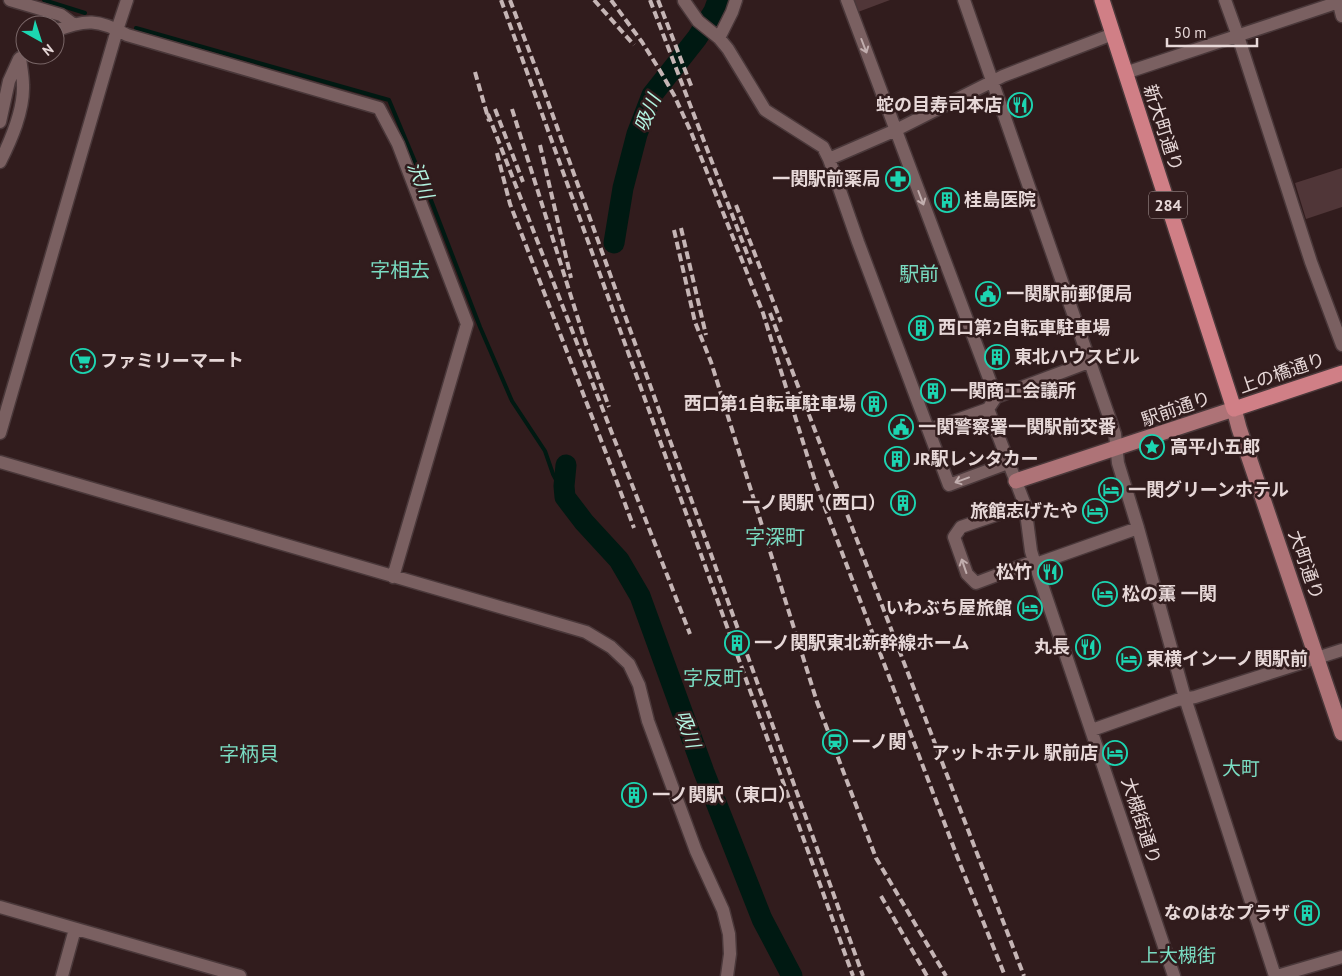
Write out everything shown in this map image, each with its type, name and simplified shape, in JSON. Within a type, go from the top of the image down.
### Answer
[{"type":"highway","name":"新大町通り","points":[[1102,0],[1234,409]]},
{"type":"highway","name":"上の橋通り","points":[[1234,409],[1342,372]]},
{"type":"main road","name":"駅前通り","points":[[1016,481],[1234,409]]},
{"type":"main road","name":"大町通り","points":[[1234,409],[1342,733]]},
{"type":"street","points":[[10,0],[61,15],[73,24]]},
{"type":"street","points":[[1,427],[127,0]]},
{"type":"street","points":[[716,36],[732,12],[736,0]]},
{"type":"street","points":[[847,0],[996,397]]},
{"type":"street","points":[[964,0],[1115,434],[1118,463],[1185,698],[1276,976],[1342,958]]},
{"type":"street","points":[[1225,0],[1311,262],[1342,345]]},
{"type":"street","points":[[1126,73],[1339,1],[1342,16]]},
{"type":"street","points":[[689,4],[698,21],[728,49],[765,110],[823,147],[949,484],[1008,463]]},
{"type":"street","points":[[65,27],[73,24],[98,22],[127,36],[379,108],[381,111],[398,144],[467,324],[393,576]]},
{"type":"street","points":[[829,159],[896,130],[992,81],[1113,34]]},
{"type":"street","points":[[0,122],[9,81],[17,65]]},
{"type":"street","points":[[0,162],[9,144],[19,112],[24,86],[23,65]]},
{"type":"street","points":[[929,430],[988,409],[996,397],[1089,362]]},
{"type":"street","name":"大槻街通り","points":[[988,409],[1025,504],[1031,550],[1035,563],[1174,976]]},
{"type":"street","points":[[0,462],[586,632],[611,647],[628,664],[639,685],[648,720],[696,851],[723,910],[729,934],[730,954],[727,976]]},
{"type":"street","points":[[1025,504],[961,527],[954,537],[967,574],[976,583],[1138,528]]},
{"type":"street","points":[[1092,730],[1177,700],[1195,697],[1342,650]]},
{"type":"street","points":[[0,907],[240,976]]},
{"type":"street","points":[[62,976],[75,929]]},
{"type":"shaded area","points":[[854,0],[890,0],[858,12]]},
{"type":"shaded area","points":[[1342,168],[1342,207],[1306,219],[1295,183]]},
{"type":"waterway","name":"沢川","points":[[44,0],[85,13]]},
{"type":"waterway","name":"吸川","points":[[614,243],[623,188],[637,134],[652,95],[697,38],[714,11],[718,0]]},
{"type":"waterway","name":"沢川","points":[[136,28],[389,100],[429,195],[480,327],[512,401],[545,451],[553,474],[565,497]]},
{"type":"waterway","name":"吸川","points":[[566,465],[565,497],[584,522],[619,560],[640,596],[704,772],[762,919],[792,976]]},
{"type":"railway","points":[[501,0],[853,976]]},
{"type":"railway","points":[[510,0],[863,976]]},
{"type":"railway","points":[[594,0],[634,45]]},
{"type":"railway","points":[[611,0],[659,69],[674,95],[691,132],[763,313],[816,484],[960,864],[1005,976]]},
{"type":"railway","points":[[650,0],[751,264]]},
{"type":"railway","points":[[658,0],[692,88]]},
{"type":"railway","points":[[475,72],[489,121]]},
{"type":"railway","points":[[495,109],[523,182]]},
{"type":"railway","points":[[512,109],[586,344],[609,407]]},
{"type":"railway","points":[[488,114],[690,634]]},
{"type":"railway","points":[[540,145],[571,278]]},
{"type":"railway","points":[[497,153],[510,204],[634,528]]},
{"type":"railway","points":[[736,205],[781,322]]},
{"type":"railway","points":[[681,228],[706,335]]},
{"type":"railway","points":[[674,230],[695,322],[711,362],[817,702],[876,858],[946,976]]},
{"type":"railway","points":[[770,313],[1024,976]]},
{"type":"railway","points":[[881,896],[927,976]]},
{"type":"place","name":"蛇の目寿司本店","points":[[1020,105]]},
{"type":"place","name":"一関駅前薬局","points":[[898,179]]},
{"type":"place","name":"桂島医院","points":[[947,200]]},
{"type":"place","name":"一関駅前郵便局","points":[[988,294]]},
{"type":"place","name":"西口第2自転車駐車場","points":[[921,328]]},
{"type":"place","name":"東北ハウスビル","points":[[997,357]]},
{"type":"place","name":"ファミリーマート","points":[[83,361]]},
{"type":"place","name":"一関商工会議所","points":[[933,391]]},
{"type":"place","name":"西口第1自転車駐車場","points":[[874,404]]},
{"type":"place","name":"一関警察署一関駅前交番","points":[[901,427]]},
{"type":"place","name":"高平小五郎","points":[[1152,447]]},
{"type":"place","name":"JR駅レンタカー","points":[[897,459]]},
{"type":"place","name":"一関グリーンホテル","points":[[1111,490]]},
{"type":"place","name":"一ノ関駅（西口）","points":[[903,503]]},
{"type":"place","name":"旅館志げたや","points":[[1095,511]]},
{"type":"place","name":"松竹","points":[[1050,572]]},
{"type":"place","name":"松の薫 一関","points":[[1105,594]]},
{"type":"place","name":"いわぶち屋旅館","points":[[1030,608]]},
{"type":"place","name":"一ノ関駅東北新幹線ホーム","points":[[737,643]]},
{"type":"place","name":"丸長","points":[[1088,647]]},
{"type":"place","name":"東横イン一ノ関駅前","points":[[1129,659]]},
{"type":"place","name":"一ノ関","points":[[835,742]]},
{"type":"place","name":"アットホテル 駅前店","points":[[1115,753]]},
{"type":"place","name":"一ノ関駅（東口）","points":[[634,795]]},
{"type":"place","name":"なのはなプラザ","points":[[1307,913]]},
{"type":"district","name":"字相去","points":[[400,270]]},
{"type":"district","name":"駅前","points":[[919,274]]},
{"type":"district","name":"字深町","points":[[775,537]]},
{"type":"district","name":"字反町","points":[[713,678]]},
{"type":"district","name":"字柄貝","points":[[249,754]]},
{"type":"district","name":"大町","points":[[1241,768]]},
{"type":"district","name":"上大槻街","points":[[1178,955]]}]
